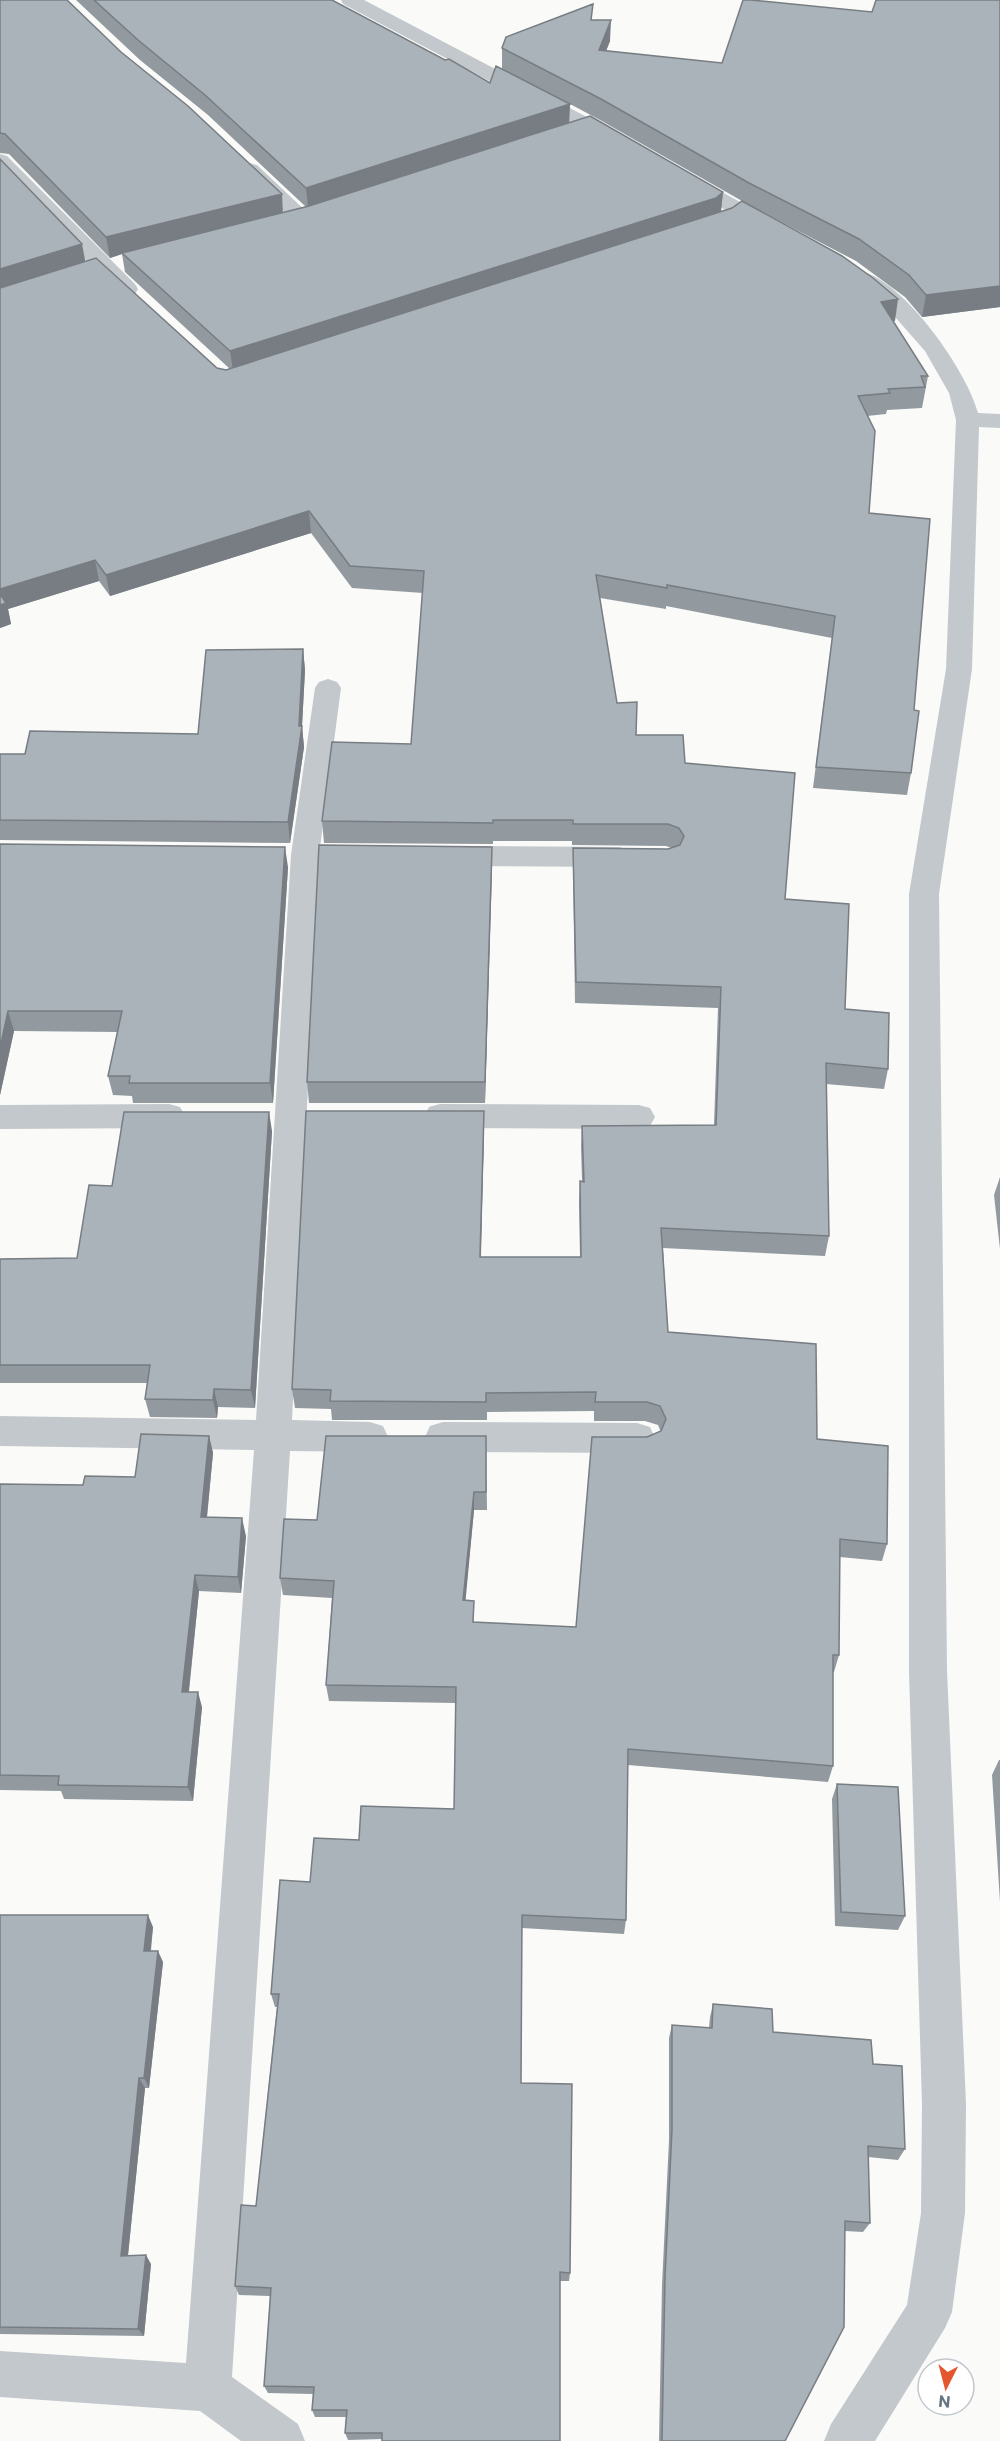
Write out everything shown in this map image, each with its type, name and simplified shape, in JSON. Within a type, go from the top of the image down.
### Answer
[{"type":"street","points":[[350,0],[399,28],[592,126],[650,160],[730,217],[798,241]]},
{"type":"street","points":[[558,137],[592,126]]},
{"type":"street","points":[[234,153],[303,219]]},
{"type":"street","points":[[0,160],[104,268],[145,306]]},
{"type":"street","points":[[281,224],[326,212]]},
{"type":"street","points":[[83,274],[126,262]]},
{"type":"street","points":[[837,262],[896,304],[934,348],[961,393],[968,420],[959,669],[924,894],[928,1671],[944,2104],[943,2213],[929,2312],[848,2441]]},
{"type":"street","points":[[968,420],[1000,422]]},
{"type":"street","points":[[208,2388],[273,1437],[305,855],[328,688]]},
{"type":"street","points":[[421,856],[642,857]]},
{"type":"street","points":[[0,1117],[198,1116]]},
{"type":"street","points":[[407,1116],[639,1117]]},
{"type":"street","points":[[0,1431],[273,1437],[644,1438]]},
{"type":"street","points":[[0,2374],[208,2388],[281,2441]]},
{"type":"building","points":[[0,0],[67,0],[121,52],[188,106],[282,194],[106,237],[5,134],[0,133]]},
{"type":"building","points":[[94,0],[332,0],[445,60],[449,59],[490,83],[496,66],[570,104],[306,188],[205,95]]},
{"type":"building","points":[[743,0],[872,12],[876,0],[1000,0],[1000,286],[926,295],[909,275],[859,239],[749,183],[601,99],[502,48],[506,37],[593,4],[591,20],[611,20],[599,50],[722,63]]},
{"type":"building","points":[[590,116],[723,192],[716,198],[230,351],[122,253],[309,206]]},
{"type":"building","points":[[0,159],[82,244],[0,269]]},
{"type":"building","points":[[742,201],[842,256],[898,299],[881,302],[928,376],[921,376],[925,387],[888,389],[890,393],[858,396],[875,431],[869,513],[930,519],[914,710],[919,711],[911,773],[816,767],[835,616],[667,585],[667,588],[596,575],[617,703],[637,702],[636,735],[683,735],[685,763],[795,773],[785,899],[849,904],[845,1009],[889,1013],[888,1069],[826,1063],[829,1236],[661,1228],[668,1332],[816,1344],[817,1439],[888,1446],[887,1544],[840,1539],[839,1655],[833,1655],[833,1766],[628,1749],[626,1920],[522,1915],[521,2083],[572,2084],[570,2273],[560,2272],[560,2441],[382,2441],[382,2433],[345,2433],[347,2410],[312,2410],[314,2387],[264,2386],[271,2288],[235,2286],[241,2205],[256,2206],[279,1994],[271,1994],[280,1880],[310,1882],[314,1838],[359,1840],[361,1806],[454,1809],[456,1687],[326,1685],[334,1581],[280,1578],[284,1519],[317,1520],[326,1436],[486,1436],[486,1492],[474,1492],[463,1600],[474,1601],[473,1622],[576,1627],[592,1437],[647,1437],[661,1431],[666,1419],[660,1406],[647,1402],[595,1402],[596,1392],[486,1393],[486,1402],[330,1401],[331,1390],[292,1389],[306,1111],[484,1111],[480,1257],[581,1257],[580,1181],[584,1182],[582,1126],[716,1125],[721,987],[576,982],[573,848],[668,849],[680,845],[684,836],[679,828],[668,824],[573,824],[573,820],[493,820],[493,823],[322,821],[332,742],[411,744],[424,571],[350,566],[309,511],[106,575],[95,560],[0,589],[0,288],[96,258],[217,368],[226,370],[732,208]]},
{"type":"building","points":[[0,594],[6,603],[0,605]]},
{"type":"building","points":[[303,649],[299,726],[302,726],[288,822],[0,820],[0,754],[25,754],[30,731],[198,734],[206,650]]},
{"type":"building","points":[[0,844],[285,847],[270,1083],[129,1083],[130,1076],[108,1076],[122,1011],[8,1011],[0,1048]]},
{"type":"building","points":[[319,845],[492,847],[485,1082],[307,1082]]},
{"type":"building","points":[[124,1112],[269,1112],[251,1390],[214,1389],[213,1400],[145,1399],[150,1365],[0,1365],[0,1259],[77,1258],[89,1185],[112,1186]]},
{"type":"building","points":[[141,1434],[209,1436],[201,1517],[242,1518],[238,1577],[195,1575],[182,1692],[198,1692],[188,1787],[58,1785],[59,1776],[0,1775],[0,1484],[83,1485],[85,1476],[135,1477]]},
{"type":"building","points":[[837,1784],[898,1787],[905,1916],[841,1912]]},
{"type":"building","points":[[0,1915],[148,1915],[144,1951],[158,1951],[144,2078],[139,2078],[121,2256],[146,2255],[138,2329],[0,2327]]},
{"type":"building","points":[[713,2004],[772,2009],[773,2032],[871,2040],[873,2064],[902,2066],[905,2149],[868,2146],[870,2223],[845,2221],[844,2327],[785,2441],[662,2441],[665,2276],[672,2129],[672,2025],[712,2028]]}]
